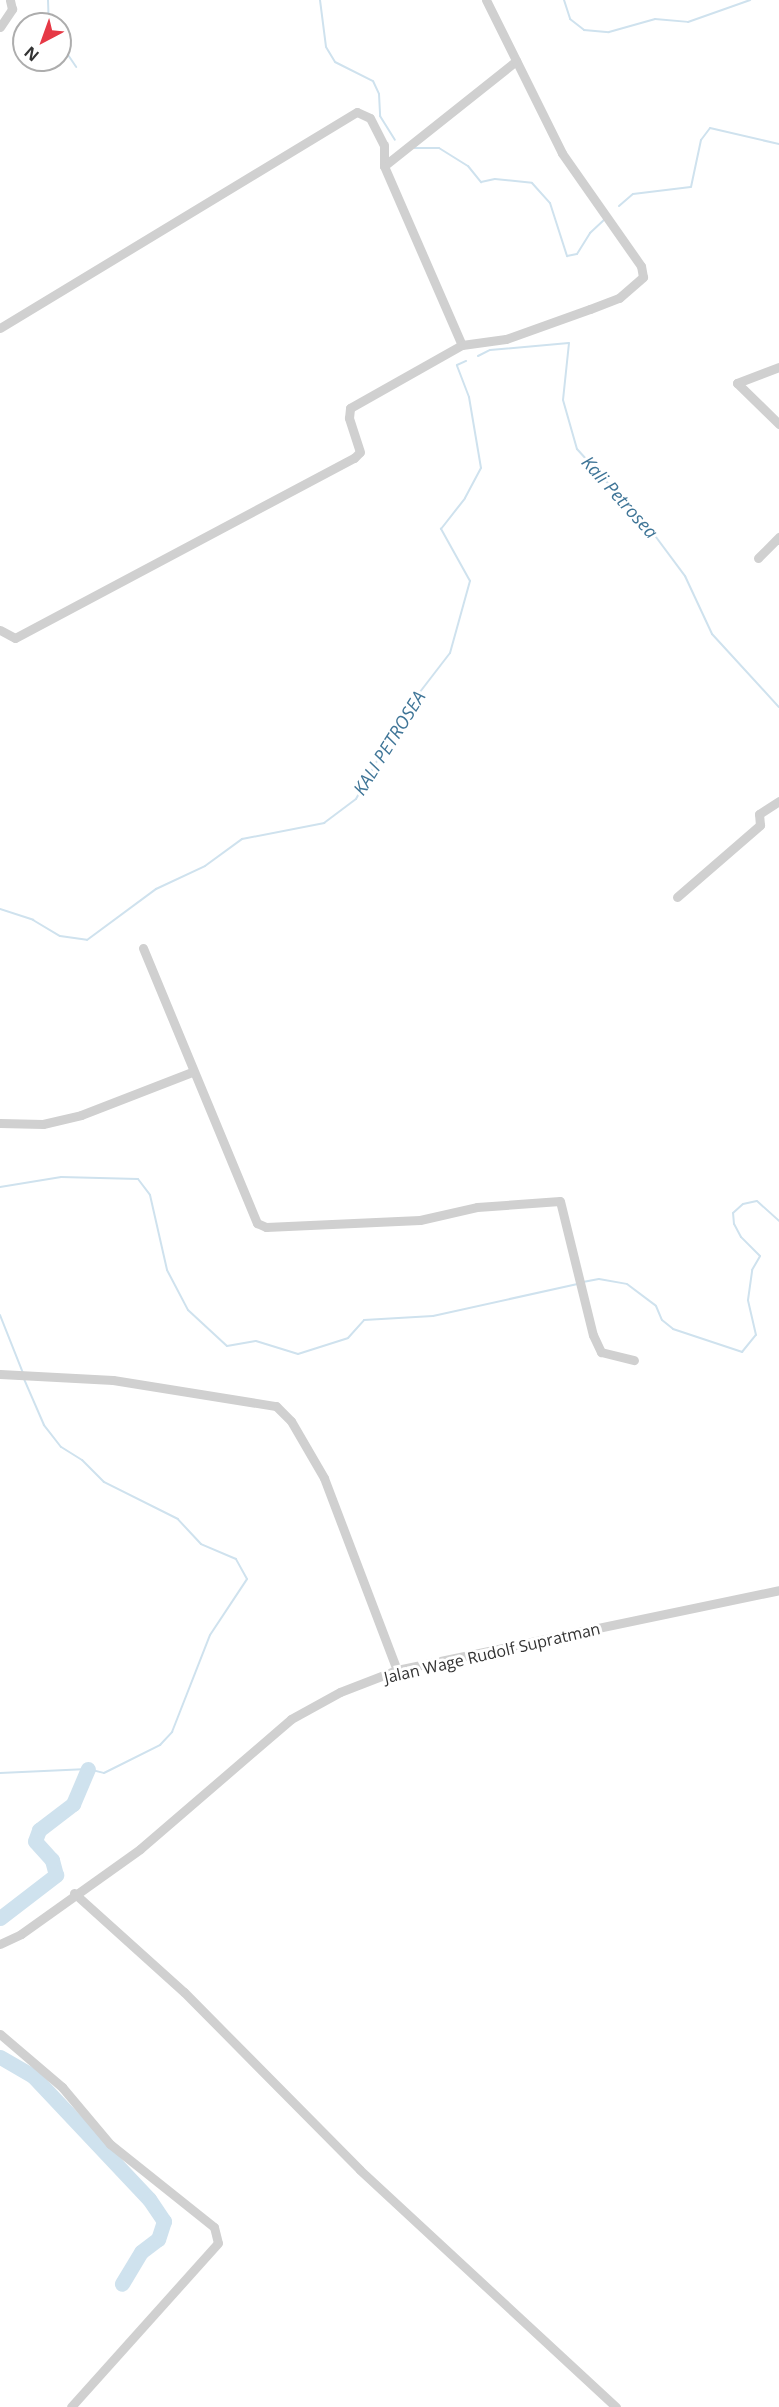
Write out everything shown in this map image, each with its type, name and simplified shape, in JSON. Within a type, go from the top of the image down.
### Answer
[{"type":"street","points":[[0,27],[12,9],[10,0]]},
{"type":"street","points":[[0,630],[15,638],[354,458],[360,452],[349,418],[350,408],[462,345],[506,339],[590,309],[619,298],[643,277],[642,266],[562,153],[486,0]]},
{"type":"street","points":[[384,166],[516,61]]},
{"type":"street","points":[[0,328],[351,114],[362,112],[370,118],[384,145],[384,166],[462,345]]},
{"type":"street","points":[[779,367],[736,383],[779,424]]},
{"type":"street","points":[[758,558],[779,537]]},
{"type":"street","points":[[677,897],[760,825],[759,814],[779,801]]},
{"type":"street","points":[[144,948],[192,1072],[254,1219],[262,1226],[420,1220],[502,1204],[561,1201],[583,1292],[585,1316],[601,1352],[634,1360]]},
{"type":"street","points":[[0,1123],[36,1125],[70,1117],[192,1072]]},
{"type":"street","points":[[3,1374],[113,1380],[276,1406],[291,1421],[324,1478],[397,1670]]},
{"type":"street","name":"Jalan Wage Rudolf Supratman","points":[[0,1944],[21,1934],[74,1893],[140,1849],[291,1719],[340,1692],[397,1670],[779,1590]]},
{"type":"street","points":[[74,1893],[184,1992],[360,2170],[616,2407]]},
{"type":"street","points":[[0,2034],[62,2087],[110,2144],[214,2227],[218,2243],[71,2407]]},
{"type":"waterway","points":[[48,0],[48,12]]},
{"type":"waterway","points":[[320,0],[326,47],[335,62],[373,81],[379,94],[380,116],[395,140]]},
{"type":"waterway","points":[[564,0],[570,19],[584,30],[609,32],[655,19],[688,22],[750,0]]},
{"type":"waterway","points":[[72,61],[76,67]]},
{"type":"waterway","points":[[619,206],[633,194],[691,187],[701,140],[710,128],[779,144]]},
{"type":"waterway","points":[[410,148],[439,148],[468,166],[481,182],[495,179],[532,183],[550,203],[567,256],[577,254],[590,233],[604,220]]},
{"type":"waterway","name":"Kali Petrosea","points":[[478,356],[490,350],[569,343],[563,400],[577,449],[653,533],[685,576],[712,634],[779,707]]},
{"type":"waterway","name":"KALI PETROSEA","points":[[0,909],[33,920],[60,936],[87,940],[156,889],[205,866],[242,839],[324,823],[356,799],[403,714],[450,653],[470,581],[441,529],[465,498],[481,468],[469,397],[457,365],[466,361]]},
{"type":"waterway","points":[[0,1187],[61,1177],[138,1179],[150,1195],[167,1270],[188,1310],[227,1346],[256,1341],[298,1354],[348,1338],[364,1320],[433,1316],[577,1284]]},
{"type":"waterway","points":[[583,1282],[599,1279],[627,1284],[656,1306],[662,1320],[673,1329],[742,1352],[756,1335],[748,1300],[752,1270],[760,1256],[741,1237],[734,1224],[733,1213],[743,1204],[757,1201],[779,1221]]},
{"type":"waterway","points":[[0,1315],[23,1373]]},
{"type":"waterway","points":[[0,1773],[88,1769],[104,1773],[160,1745],[172,1732],[210,1635],[247,1579],[236,1559],[201,1544],[178,1519],[104,1482],[82,1460],[61,1447],[44,1425],[24,1379]]},
{"type":"waterway","points":[[0,1918],[56,1875],[52,1860],[35,1841],[39,1830],[73,1804],[88,1769]]},
{"type":"waterway","points":[[0,2057],[33,2076],[149,2199],[164,2221],[158,2239],[141,2252],[122,2284]]}]
